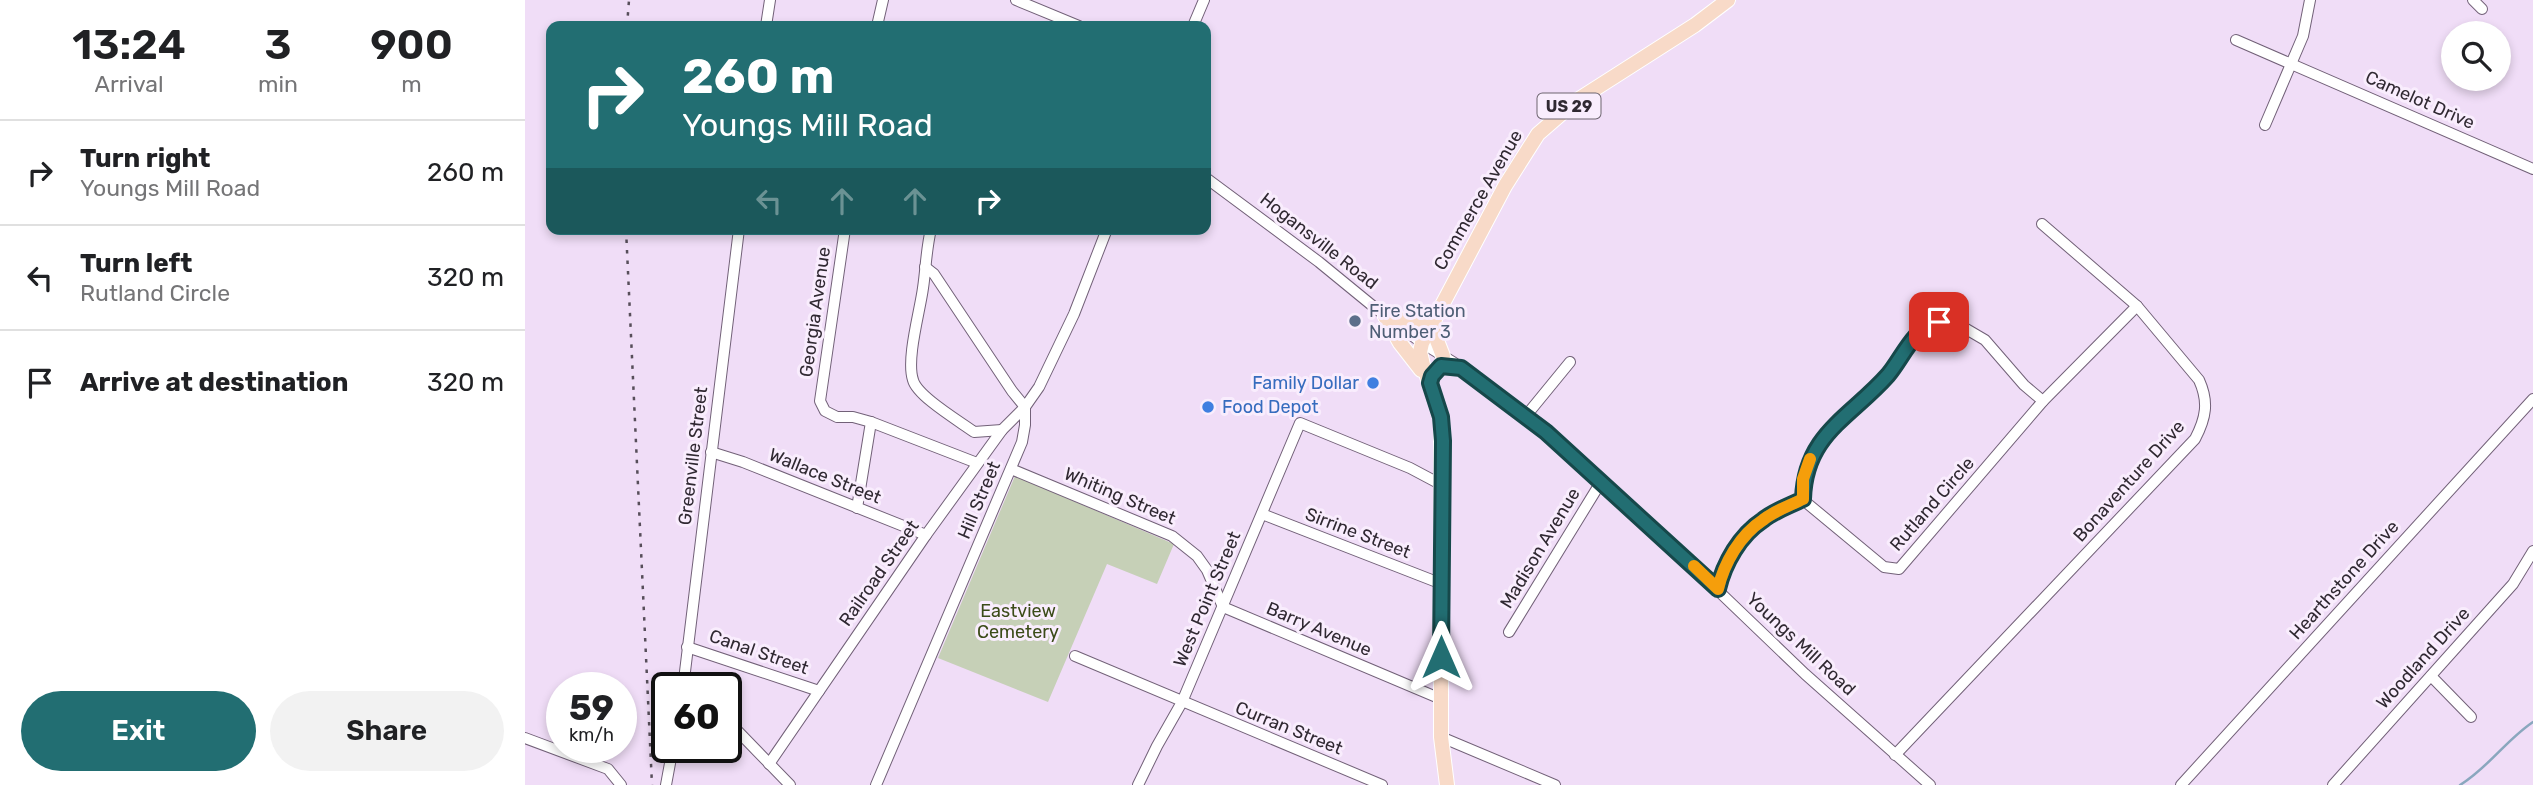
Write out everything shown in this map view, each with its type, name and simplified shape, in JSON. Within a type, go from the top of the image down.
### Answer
[{"type":"main road","name":"Commerce Avenue","points":[[1422,343],[1434,315],[1505,186],[1538,134],[1576,101],[1695,25],[1728,0]]},
{"type":"main road","points":[[1385,316],[1415,322],[1434,315],[1436,338],[1443,356]]},
{"type":"main road","points":[[1385,316],[1400,344],[1430,383]]},
{"type":"main road","points":[[1422,343],[1420,352],[1441,417],[1441,737],[1447,785]]},
{"type":"main road","points":[[1430,383],[1432,376],[1441,366],[1461,368]]},
{"type":"street","points":[[767,21],[770,0]]},
{"type":"street","points":[[878,21],[883,0]]},
{"type":"street","points":[[1016,0],[1067,21]]},
{"type":"street","points":[[1195,21],[1204,0]]},
{"type":"street","points":[[2265,125],[2303,36],[2309,0]]},
{"type":"street","points":[[2473,0],[2482,9]]},
{"type":"street","name":"Camelot Drive","points":[[2236,40],[2533,169]]},
{"type":"street","name":"Hogansville Road","points":[[1211,182],[1422,343]]},
{"type":"street","name":"Bonaventure Drive","points":[[1895,755],[2195,439],[2205,419],[2204,392],[2199,380],[2137,306],[2042,224]]},
{"type":"street","name":"Greenville Street","points":[[686,672],[738,235]]},
{"type":"street","name":"Georgia Avenue","points":[[844,235],[820,401],[825,411],[837,417],[853,417],[871,422]]},
{"type":"street","points":[[930,235],[924,258],[911,363],[913,381],[926,396],[974,432],[1002,430]]},
{"type":"street","name":"Hill Street","points":[[876,785],[1022,442],[1025,407],[1058,350],[1105,235]]},
{"type":"street","points":[[925,267],[933,274],[1025,407]]},
{"type":"street","name":"Rutland Circle","points":[[1803,499],[1884,567],[1899,569],[2043,401],[2137,306]]},
{"type":"street","points":[[1718,589],[1737,546],[1761,520],[1803,499],[1803,479],[1811,456],[1830,430],[1888,375],[1917,334],[1939,322],[1956,323],[1985,340],[2024,385],[2043,401]]},
{"type":"street","name":"Youngs Mill Road","points":[[1422,343],[1461,368],[1546,432],[1718,589],[1805,674],[1930,785]]},
{"type":"street","points":[[1525,417],[1570,362]]},
{"type":"street","name":"Hearthstone Drive","points":[[2181,785],[2533,399]]},
{"type":"street","name":"Railroad Street","points":[[769,764],[926,535],[1002,430],[1025,407]]},
{"type":"street","points":[[857,508],[871,422],[980,460]]},
{"type":"street","name":"West Point Street","points":[[1138,785],[1182,702],[1300,423],[1410,468],[1442,485]]},
{"type":"street","points":[[974,432],[980,460]]},
{"type":"street","name":"Wallace Street","points":[[711,452],[743,462],[926,535]]},
{"type":"street","name":"Whiting Street","points":[[1011,469],[1172,536],[1197,556],[1223,607]]},
{"type":"street","name":"Madison Avenue","points":[[1509,632],[1601,482]]},
{"type":"street","name":"Sirrine Street","points":[[1262,514],[1442,584]]},
{"type":"street","name":"Woodland Drive","points":[[2333,785],[2513,584],[2533,551]]},
{"type":"street","name":"Barry Avenue","points":[[1223,607],[1441,699]]},
{"type":"street","name":"Canal Street","points":[[687,647],[819,691]]},
{"type":"street","name":"Curran Street","points":[[1075,656],[1382,785]]},
{"type":"street","points":[[2431,676],[2471,717]]},
{"type":"street","points":[[742,736],[790,785]]},
{"type":"street","points":[[1441,737],[1555,785]]},
{"type":"street","points":[[525,738],[608,769],[620,783]]},
{"type":"street","points":[[666,785],[670,763]]},
{"type":"green space","name":"Eastview Cemetery","points":[[1015,476],[1174,544],[1157,584],[1107,564],[1048,702],[938,658]]},
{"type":"waterway","points":[[2460,785],[2533,722]]},
{"type":"railway","points":[[627,21],[629,0]]},
{"type":"railway","points":[[626,235],[652,785]]},
{"type":"slow traffic","points":[[1694,566],[1718,589],[1737,546],[1761,520],[1803,499],[1803,479],[1810,459]]},
{"type":"place","name":"Fire Station Number 3","points":[[1355,321]]},
{"type":"place","name":"Family Dollar","points":[[1373,383]]},
{"type":"place","name":"Food Depot","points":[[1208,407]]},
{"type":"route","points":[[1441,657],[1443,441],[1441,417],[1430,383],[1432,376],[1441,366],[1461,368],[1546,432],[1718,589],[1737,546],[1761,520],[1803,499],[1803,479],[1811,456],[1830,430],[1888,375],[1917,334],[1939,322]]}]
